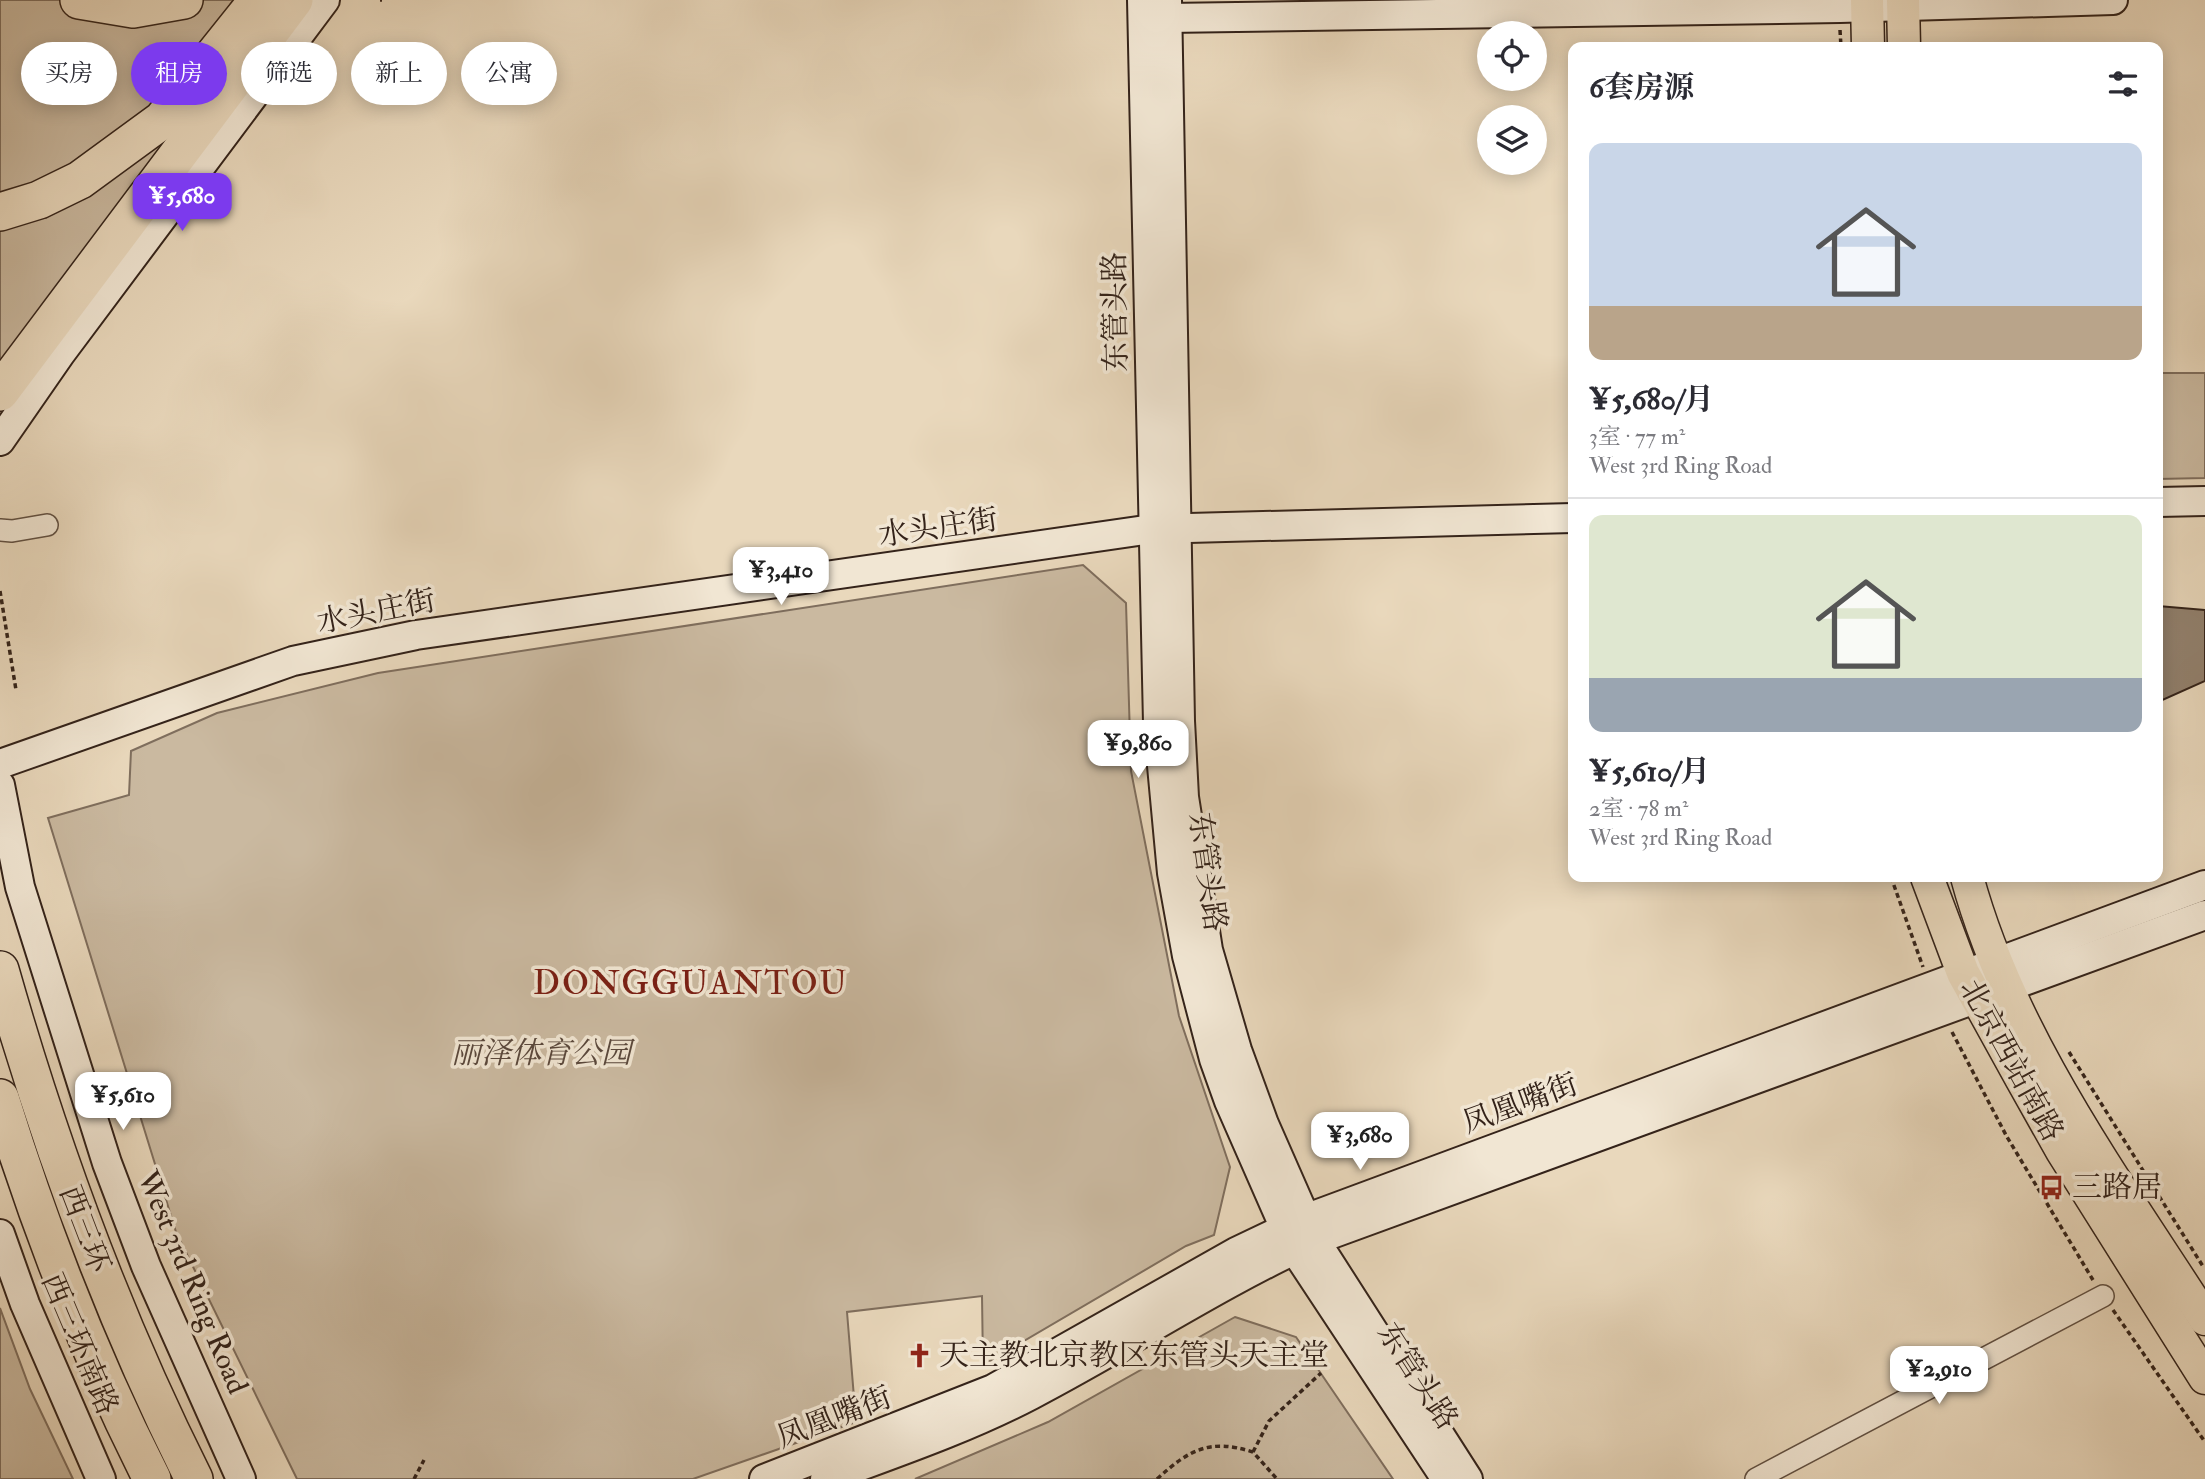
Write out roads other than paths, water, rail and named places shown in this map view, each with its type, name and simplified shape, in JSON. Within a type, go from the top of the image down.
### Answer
[{"type":"highway","points":[[79,0],[133,9],[184,0]]},
{"type":"highway","points":[[0,212],[39,200],[80,180],[162,120],[258,0]]},
{"type":"highway","points":[[0,391],[295,0]]},
{"type":"highway","name":"西三环","points":[[0,970],[52,1142],[91,1248],[148,1385],[194,1479]]},
{"type":"highway","name":"西三环","points":[[0,1098],[16,1152],[80,1321],[126,1428],[152,1479]]},
{"type":"main road","points":[[1867,3],[1868,42]]},
{"type":"main road","points":[[1903,3],[1903,42]]},
{"type":"main road","name":"北京西站南路","points":[[1930,882],[1987,980],[2068,1102],[2205,1319]]},
{"type":"main road","name":"北京西站南路","points":[[1968,882],[1987,980],[2062,1151],[2205,1378]]},
{"type":"street","points":[[0,442],[61,353],[325,0]]},
{"type":"street","points":[[1155,5],[2113,0]]},
{"type":"street","name":"东管头路","points":[[1155,5],[1165,528],[1184,797],[1208,950],[1237,1050],[1299,1234],[1446,1479]]},
{"type":"street","points":[[2163,502],[2205,501]]},
{"type":"street","name":"水头庄街","points":[[0,764],[240,678],[326,653],[416,635],[1165,528],[1568,518]]},
{"type":"street","points":[[0,530],[12,531],[47,524]]},
{"type":"street","name":"West 3rd Ring Road","points":[[0,785],[20,887],[107,1163],[146,1266],[241,1479]]},
{"type":"street","name":"凤凰嘴街","points":[[825,1479],[984,1418],[1033,1394],[1247,1272],[1299,1234],[1941,1013],[1987,980],[2205,884]]},
{"type":"street","name":"凤凰嘴街","points":[[764,1479],[993,1389],[1299,1234],[1931,987],[1987,980],[2205,915]]},
{"type":"street","name":"西三环南路","points":[[0,1234],[25,1304],[101,1479]]},
{"type":"street","name":"东管头路","points":[[1299,1234],[1468,1479]]},
{"type":"street","points":[[1756,1479],[2103,1296]]},
{"type":"place","name":"三路居","points":[[2052,1187]]},
{"type":"place","name":"天主教北京教区东管头天主堂","points":[[919,1355]]},
{"type":"district","name":"DONGGUANTOU","points":[[691,982]]},
{"type":"park label","name":"丽泽体育公园","points":[[541,1053]]}]
